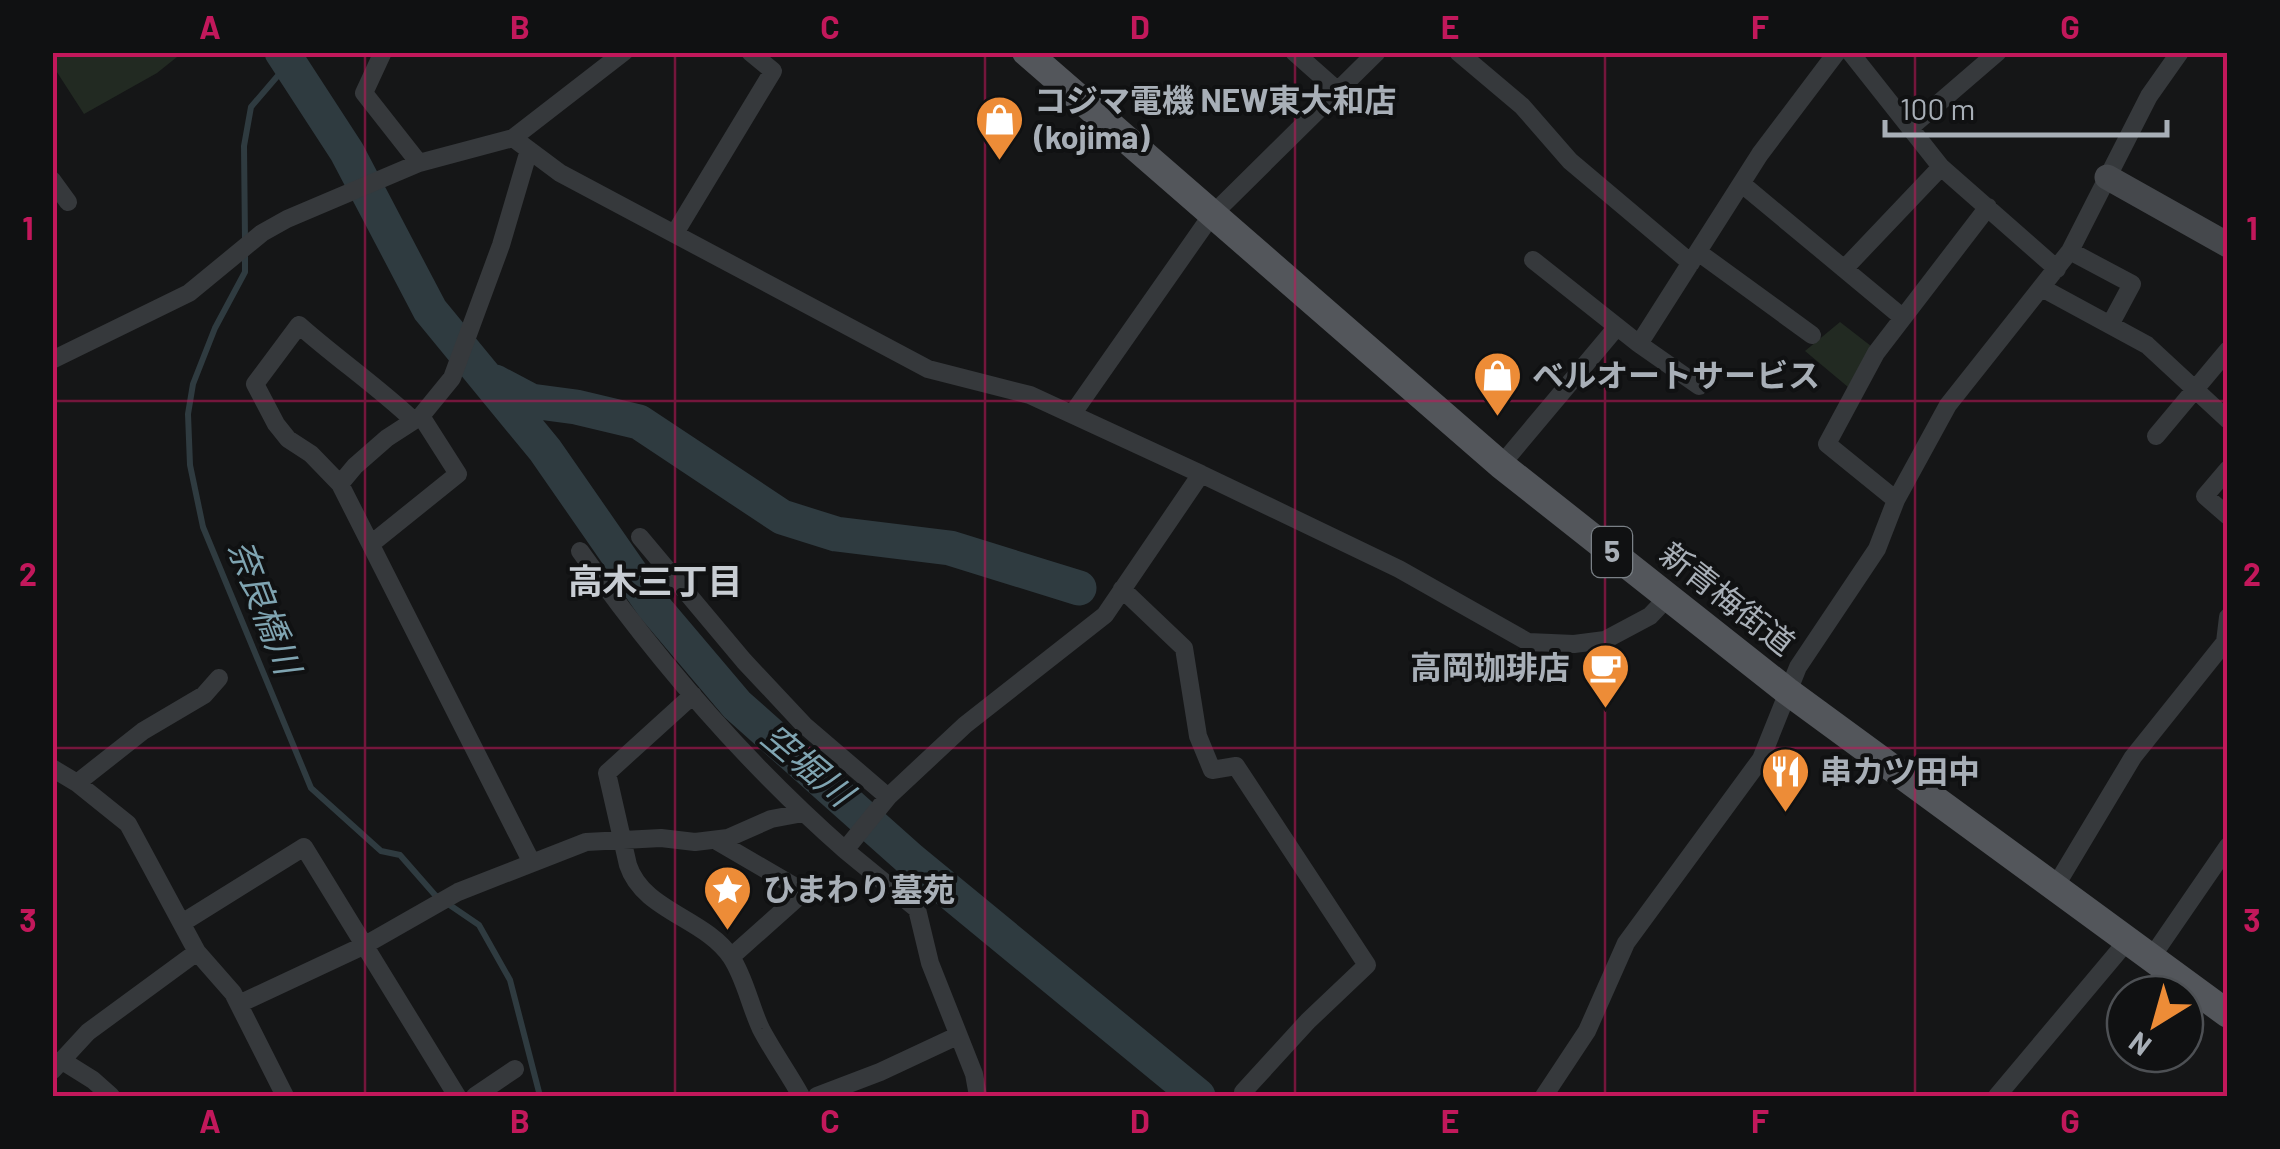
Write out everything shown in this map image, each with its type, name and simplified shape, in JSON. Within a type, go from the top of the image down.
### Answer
[{"type":"main road","name":"新青梅街道","points":[[1026,52],[1502,464],[1668,597],[1787,691],[2228,1014]]},
{"type":"street","points":[[383,52],[364,93],[419,162]]},
{"type":"street","points":[[52,360],[178,300],[262,233],[329,200],[419,162],[513,138],[624,52]]},
{"type":"street","points":[[675,234],[773,71],[750,52]]},
{"type":"street","points":[[1294,52],[1338,91]]},
{"type":"street","points":[[1073,412],[1211,216],[1377,52]]},
{"type":"street","points":[[1458,52],[1522,106],[1570,160],[1695,258],[1812,335]]},
{"type":"street","points":[[1638,344],[1788,114],[1837,52]]},
{"type":"street","points":[[1850,52],[1942,167],[2057,268]]},
{"type":"street","points":[[1911,127],[1998,52]]},
{"type":"street","points":[[1544,1096],[1587,1032],[1626,943],[1761,758],[1787,691],[1821,630],[1877,549],[1896,500],[1948,406],[2070,251],[2149,96],[2180,52]]},
{"type":"street","points":[[513,138],[560,173],[928,369],[1030,395],[1073,412],[1399,569],[1528,642],[1574,644],[1605,640],[1650,616],[1668,597]]},
{"type":"street","points":[[340,484],[355,466],[417,418],[452,378],[530,150]]},
{"type":"street","points":[[1844,269],[1942,167]]},
{"type":"street","points":[[2107,177],[2228,245]]},
{"type":"street","points":[[52,180],[68,202]]},
{"type":"street","points":[[1742,184],[1902,317]]},
{"type":"street","points":[[1896,500],[1827,444],[1876,354],[1988,207]]},
{"type":"street","points":[[2070,251],[2132,284],[2110,325]]},
{"type":"street","points":[[1533,260],[1616,328],[1699,386]]},
{"type":"street","points":[[2042,288],[2147,345],[2228,420]]},
{"type":"street","points":[[371,544],[458,474],[417,418],[358,376],[299,325],[255,384],[288,438],[311,454],[340,484],[531,861]]},
{"type":"street","points":[[1502,464],[1616,328]]},
{"type":"street","points":[[2156,436],[2228,350]]},
{"type":"street","points":[[2228,468],[2205,496],[2228,516]]},
{"type":"street","points":[[848,846],[886,800],[965,725],[1105,615],[1201,474]]},
{"type":"street","points":[[640,536],[804,726],[886,800]]},
{"type":"street","points":[[580,552],[638,633],[803,813],[848,846],[917,909],[930,963],[974,1074],[978,1096]]},
{"type":"street","points":[[1122,589],[1184,648],[1198,736],[1212,770],[1236,766],[1367,966],[1308,1020],[1242,1092],[1248,1096]]},
{"type":"street","points":[[2056,887],[2133,757],[2226,642],[2228,617]]},
{"type":"street","points":[[78,783],[142,731],[204,695],[219,678]]},
{"type":"street","points":[[692,695],[608,774],[632,878],[642,890],[704,930],[731,956],[762,1030],[801,1096]]},
{"type":"street","points":[[52,768],[78,783],[128,824],[198,952],[239,1004],[285,1096]]},
{"type":"street","points":[[239,1004],[364,945],[455,894],[586,842],[714,840],[771,819],[803,813]]},
{"type":"street","points":[[714,840],[798,889],[796,900],[731,956]]},
{"type":"street","points":[[182,923],[304,846],[457,1096]]},
{"type":"street","points":[[2151,958],[2228,846]]},
{"type":"street","points":[[1998,1096],[2128,940]]},
{"type":"street","points":[[111,1096],[93,1080],[57,1065],[113,1012],[198,952]]},
{"type":"street","points":[[818,1096],[957,1036]]},
{"type":"street","points":[[475,1096],[515,1069]]},
{"type":"shaded area","points":[[52,53],[182,53],[157,73],[84,114],[53,66]]},
{"type":"shaded area","points":[[1840,322],[1871,346],[1848,387],[1805,351]]},
{"type":"waterway","name":"空堀川","points":[[282,52],[347,152],[430,310],[545,450],[654,607],[737,705],[911,860],[1198,1096]]},
{"type":"waterway","name":"奈良橋川","points":[[245,240],[244,146],[251,107],[287,65]]},
{"type":"waterway","name":"奈良橋川","points":[[245,253],[245,272],[215,328],[193,384],[188,414],[190,465],[203,527],[311,788],[381,851],[400,855],[435,895],[479,925],[510,980],[540,1096]]},
{"type":"waterway","name":"空堀川","points":[[495,382],[531,401],[639,422],[782,517],[836,534],[950,548],[1079,588]]},
{"type":"place","name":"コジマ電機 NEW東大和店 (kojima)","points":[[999,162]]},
{"type":"place","name":"ベルオートサービス","points":[[1497,418]]},
{"type":"place","name":"高岡珈琲店","points":[[1605,710]]},
{"type":"place","name":"串カツ田中","points":[[1785,814]]},
{"type":"place","name":"ひまわり墓苑","points":[[728,932]]},
{"type":"district","name":"高木三丁目","points":[[655,582]]}]
